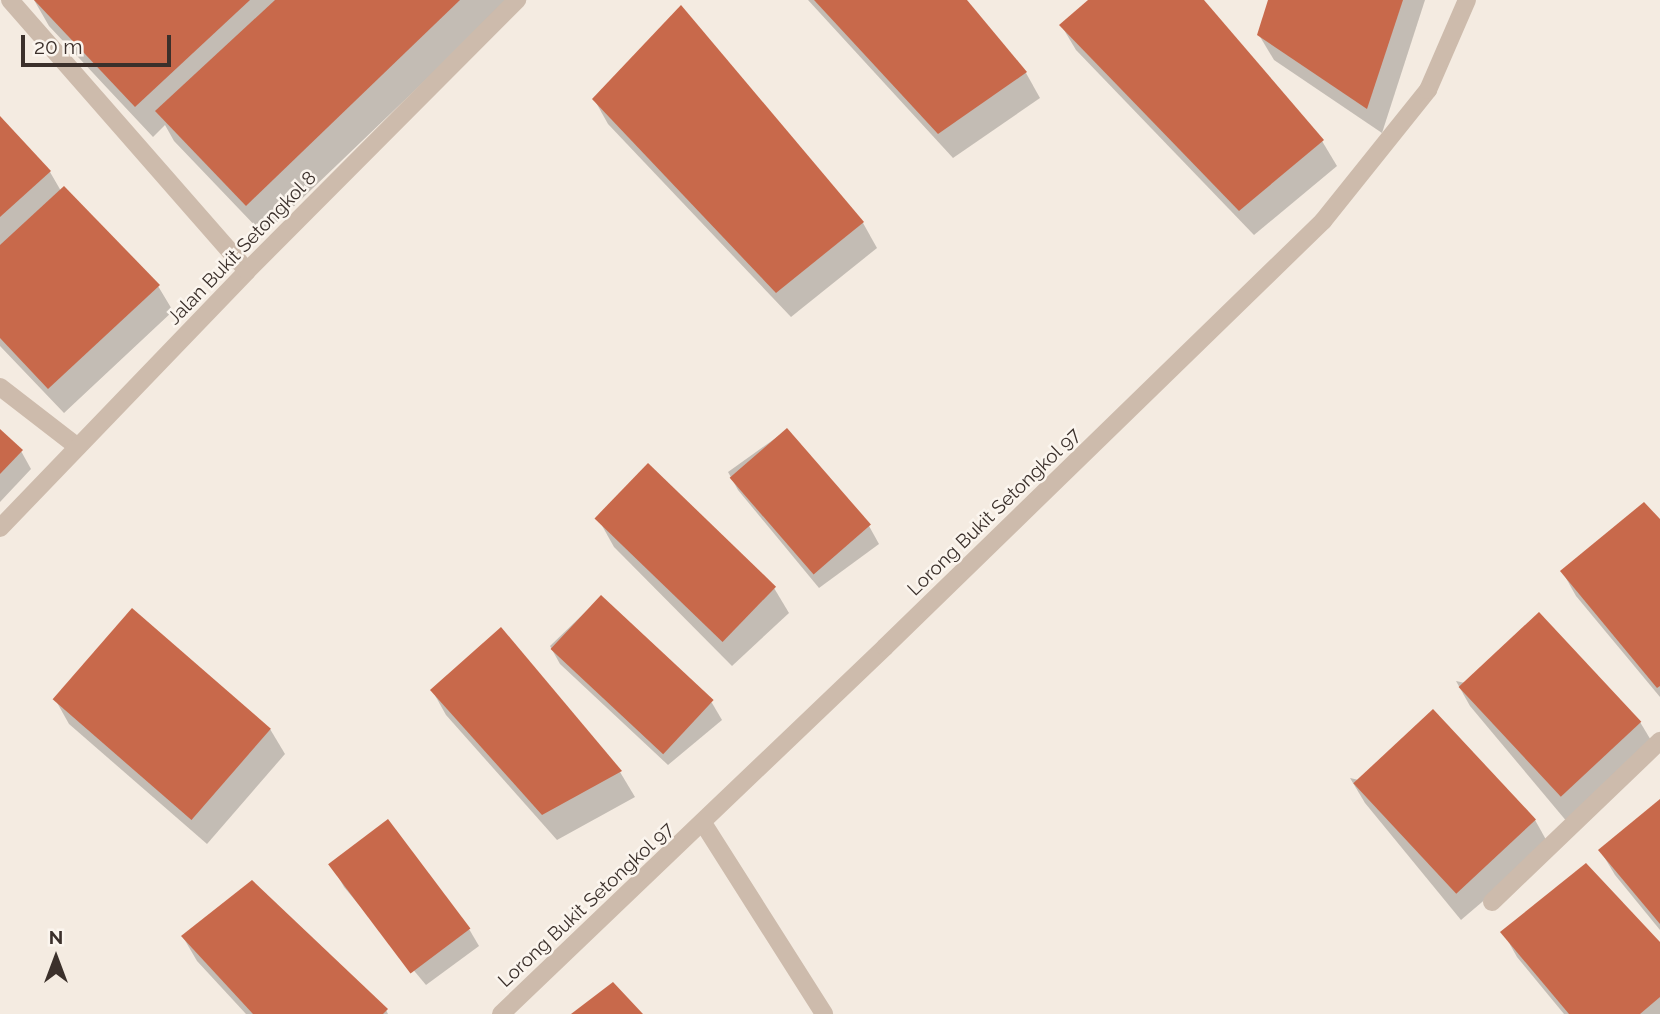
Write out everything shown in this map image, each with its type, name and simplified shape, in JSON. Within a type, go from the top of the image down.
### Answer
[{"type":"street","points":[[10,0],[247,271]]},
{"type":"street","name":"Jalan Bukit Setongkol 8","points":[[0,528],[247,271],[517,0]]},
{"type":"street","name":"Lorong Bukit Setongkol 97","points":[[501,1014],[703,823],[1323,220],[1428,90],[1466,0]]},
{"type":"street","points":[[0,387],[78,447]]},
{"type":"street","points":[[1492,902],[1660,741]]},
{"type":"street","points":[[703,823],[824,1014]]},
{"type":"building","points":[[34,0],[250,0],[135,107]]},
{"type":"building","points":[[275,0],[460,0],[246,206],[155,111]]},
{"type":"building","points":[[814,0],[967,0],[1027,72],[938,134]]},
{"type":"building","points":[[1088,0],[1204,0],[1324,140],[1239,211],[1059,25]]},
{"type":"building","points":[[1268,0],[1403,0],[1367,109],[1257,35]]},
{"type":"building","points":[[681,5],[864,222],[776,293],[592,99]]},
{"type":"building","points":[[0,116],[51,171],[0,217]]},
{"type":"building","points":[[64,186],[160,285],[48,389],[0,338],[0,245]]},
{"type":"building","points":[[787,428],[871,525],[814,574],[730,478]]},
{"type":"building","points":[[0,429],[23,450],[0,474]]},
{"type":"building","points":[[648,463],[776,587],[723,642],[595,518]]},
{"type":"building","points":[[1644,502],[1660,519],[1660,686],[1657,688],[1560,571]]},
{"type":"building","points":[[601,595],[714,700],[663,754],[551,649]]},
{"type":"building","points":[[132,608],[271,729],[191,820],[53,699]]},
{"type":"building","points":[[1539,612],[1641,722],[1561,797],[1459,687]]},
{"type":"building","points":[[501,627],[622,771],[542,815],[430,690]]},
{"type":"building","points":[[1433,709],[1536,819],[1456,894],[1353,783]]},
{"type":"building","points":[[1660,799],[1660,924],[1598,850]]},
{"type":"building","points":[[388,819],[470,928],[411,974],[328,864]]},
{"type":"building","points":[[1586,863],[1660,942],[1660,997],[1640,1014],[1569,1014],[1500,932]]},
{"type":"building","points":[[252,880],[388,1009],[383,1014],[253,1014],[181,936]]},
{"type":"building","points":[[613,982],[643,1014],[571,1014]]}]
